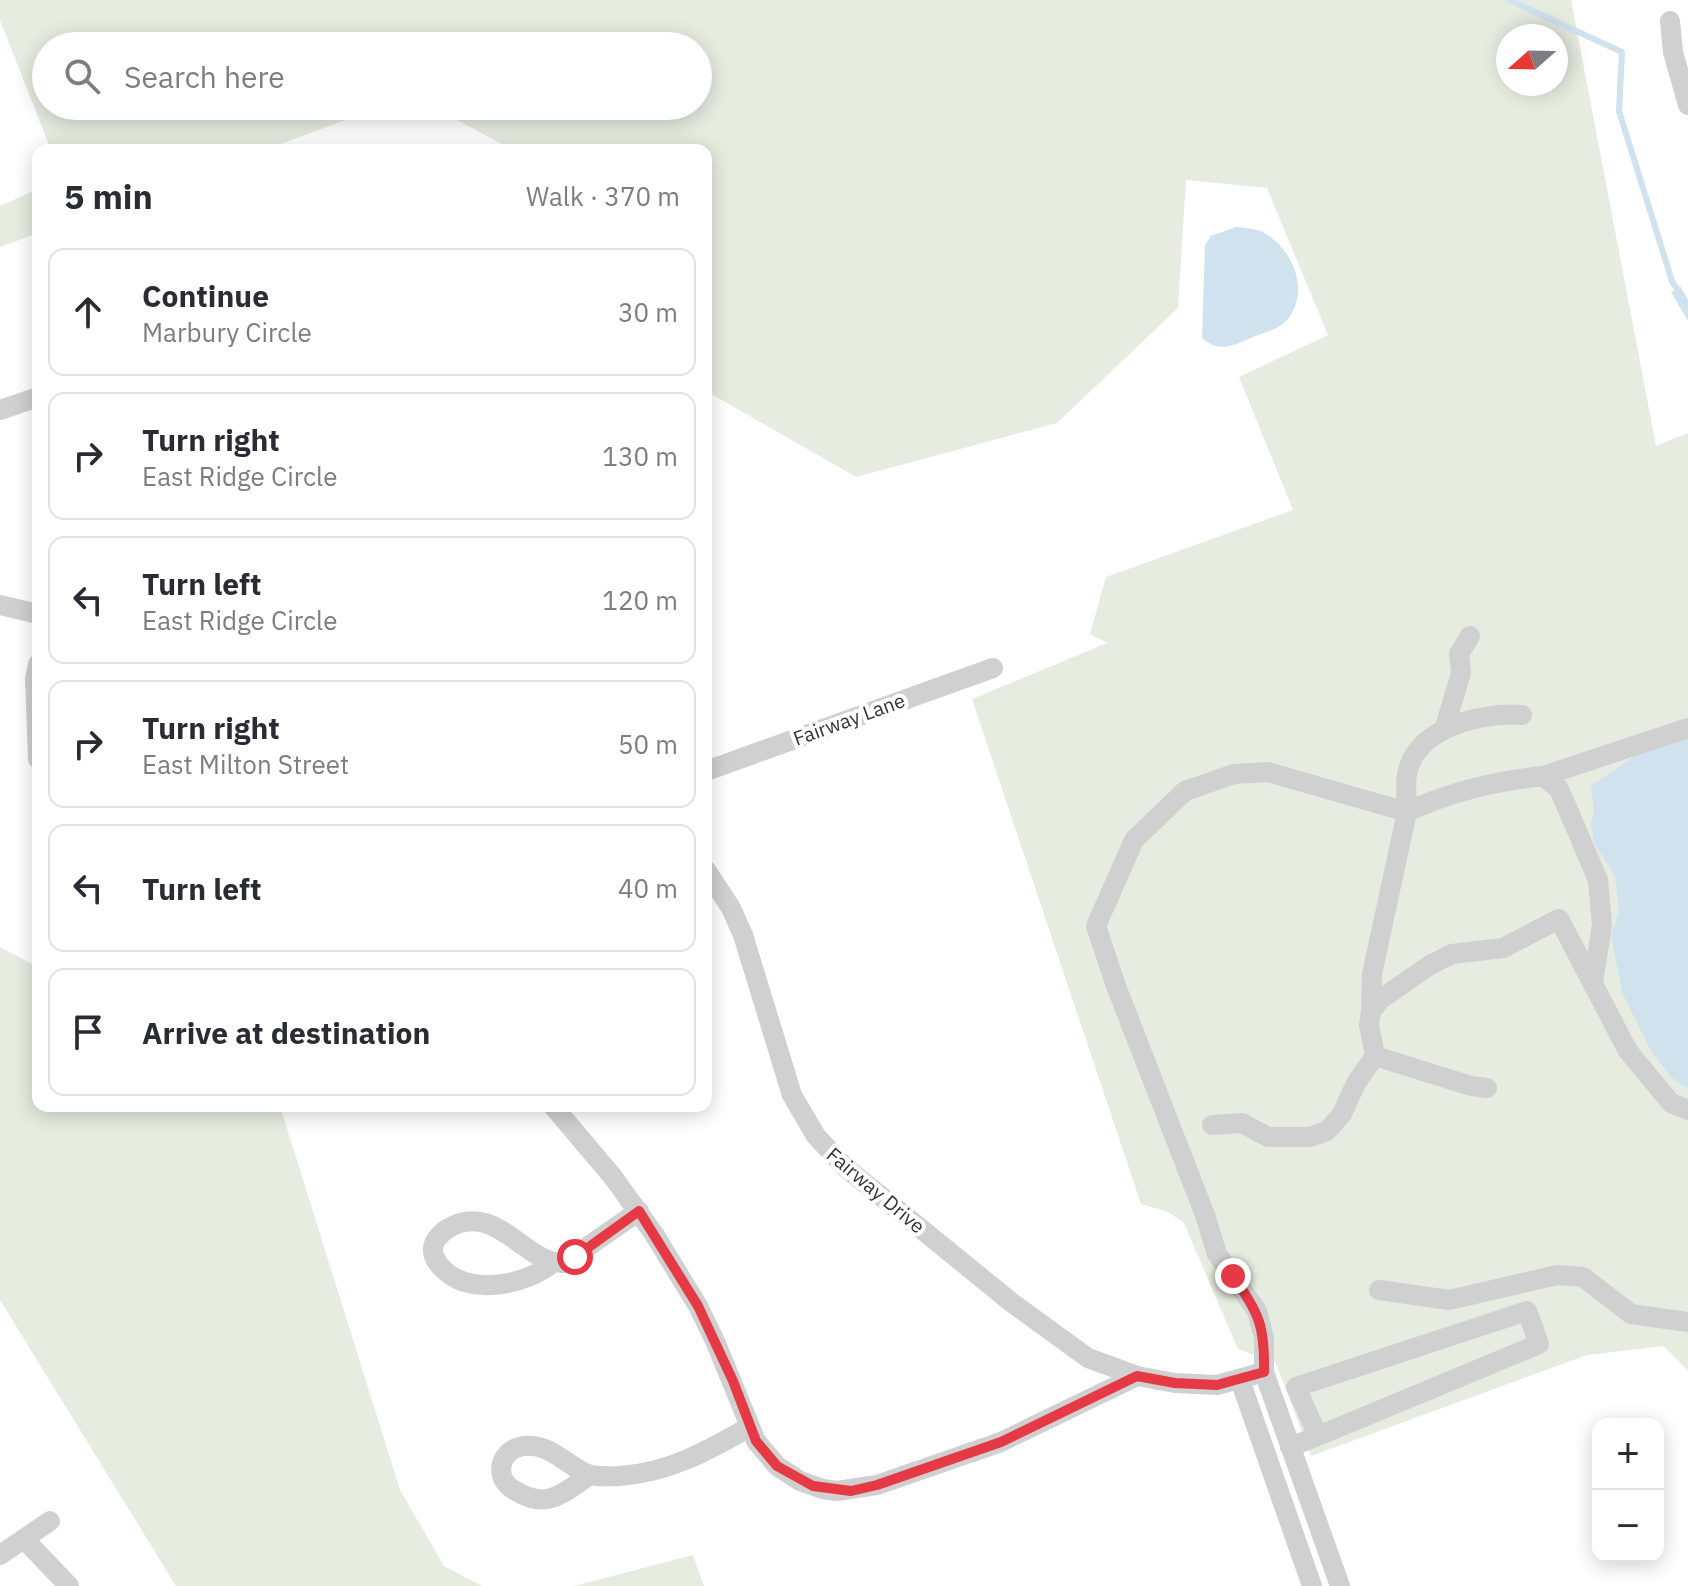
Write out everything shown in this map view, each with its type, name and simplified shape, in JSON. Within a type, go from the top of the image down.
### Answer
[{"type":"street","points":[[1670,21],[1673,52],[1688,105]]},
{"type":"street","points":[[0,410],[32,399]]},
{"type":"street","points":[[0,605],[32,613]]},
{"type":"street","points":[[1444,730],[1461,673],[1459,654],[1470,636]]},
{"type":"street","name":"Fairway Lane","points":[[712,769],[993,668]]},
{"type":"street","points":[[1212,1125],[1242,1123],[1268,1137],[1310,1137],[1327,1131],[1342,1114],[1356,1083],[1375,1056],[1369,1025],[1372,974],[1407,812],[1407,774],[1415,756],[1429,740],[1444,730],[1491,715],[1522,715]]},
{"type":"street","points":[[1340,1586],[1264,1372],[1264,1338],[1257,1311],[1217,1254],[1096,926],[1134,840],[1185,791],[1234,774],[1268,772],[1407,812],[1501,781],[1543,776],[1688,728]]},
{"type":"street","points":[[1543,776],[1559,789],[1598,880],[1602,925],[1593,983]]},
{"type":"street","name":"Fairway Drive","points":[[712,879],[731,908],[743,935],[792,1095],[805,1120],[830,1153],[1061,1341],[1104,1366],[1175,1383],[1217,1385],[1240,1380]]},
{"type":"street","points":[[1371,1011],[1381,999],[1430,965],[1452,954],[1503,948],[1559,919],[1628,1051],[1671,1103],[1688,1110]]},
{"type":"street","points":[[1375,1056],[1471,1086],[1487,1088]]},
{"type":"street","points":[[558,1112],[639,1211],[698,1306],[733,1381],[749,1427],[766,1454],[788,1474],[813,1486],[851,1491],[877,1485],[1001,1442],[1137,1376]]},
{"type":"street","points":[[553,1263],[542,1271],[509,1282],[472,1284],[446,1272],[436,1262],[433,1248],[439,1235],[450,1227],[477,1224],[503,1230],[538,1256],[553,1263],[564,1263],[639,1211]]},
{"type":"street","points":[[1379,1290],[1449,1300],[1557,1275],[1583,1277],[1631,1314],[1688,1322]]},
{"type":"street","points":[[1290,1447],[1318,1436],[1539,1344],[1527,1311],[1296,1387],[1318,1436]]},
{"type":"street","points":[[1264,1372],[1240,1380],[1312,1586]]},
{"type":"street","points":[[590,1475],[649,1473],[680,1464],[749,1427]]},
{"type":"street","points":[[1282,1499],[1306,1491]]},
{"type":"street","points":[[0,1555],[50,1521]]},
{"type":"street","points":[[24,1539],[69,1586]]},
{"type":"shaded area","points":[[0,0],[1571,0],[1656,446],[1688,433],[1688,1371],[1664,1346],[1587,1355],[1311,1456],[1276,1363],[1238,1349],[1184,1223],[1168,1212],[1141,1204],[972,699],[1107,643],[1090,634],[1106,577],[1293,510],[1239,377],[1328,335],[1267,188],[1186,180],[1178,308],[1057,423],[856,477],[712,394],[712,144],[502,144],[457,120],[712,120],[712,32],[32,32],[32,102],[0,20]]},
{"type":"shaded area","points":[[39,120],[346,120],[280,144],[49,144]]},
{"type":"shaded area","points":[[32,192],[32,235],[0,247],[0,206]]},
{"type":"shaded area","points":[[0,947],[32,964],[32,1112],[282,1112],[400,1490],[444,1566],[482,1586],[176,1586],[0,1300]]},
{"type":"shaded area","points":[[693,1555],[704,1586],[574,1586]]},
{"type":"water","points":[[1236,227],[1263,232],[1276,241],[1296,273],[1297,297],[1294,309],[1279,327],[1236,344],[1219,347],[1202,338],[1205,245],[1211,236]]},
{"type":"water","points":[[1680,286],[1688,300],[1688,321],[1671,292]]},
{"type":"water","points":[[1688,737],[1688,1089],[1671,1077],[1651,1051],[1622,992],[1611,935],[1619,911],[1615,876],[1594,843],[1591,786],[1645,749]]},
{"type":"waterway","points":[[1509,0],[1622,52],[1619,111],[1672,281],[1688,308]]},
{"type":"route","points":[[575,1257],[639,1211],[698,1306],[733,1381],[756,1441],[788,1474],[813,1486],[837,1491],[877,1485],[1001,1442],[1137,1376],[1175,1383],[1217,1385],[1264,1372],[1264,1338],[1257,1311],[1233,1276]]}]
